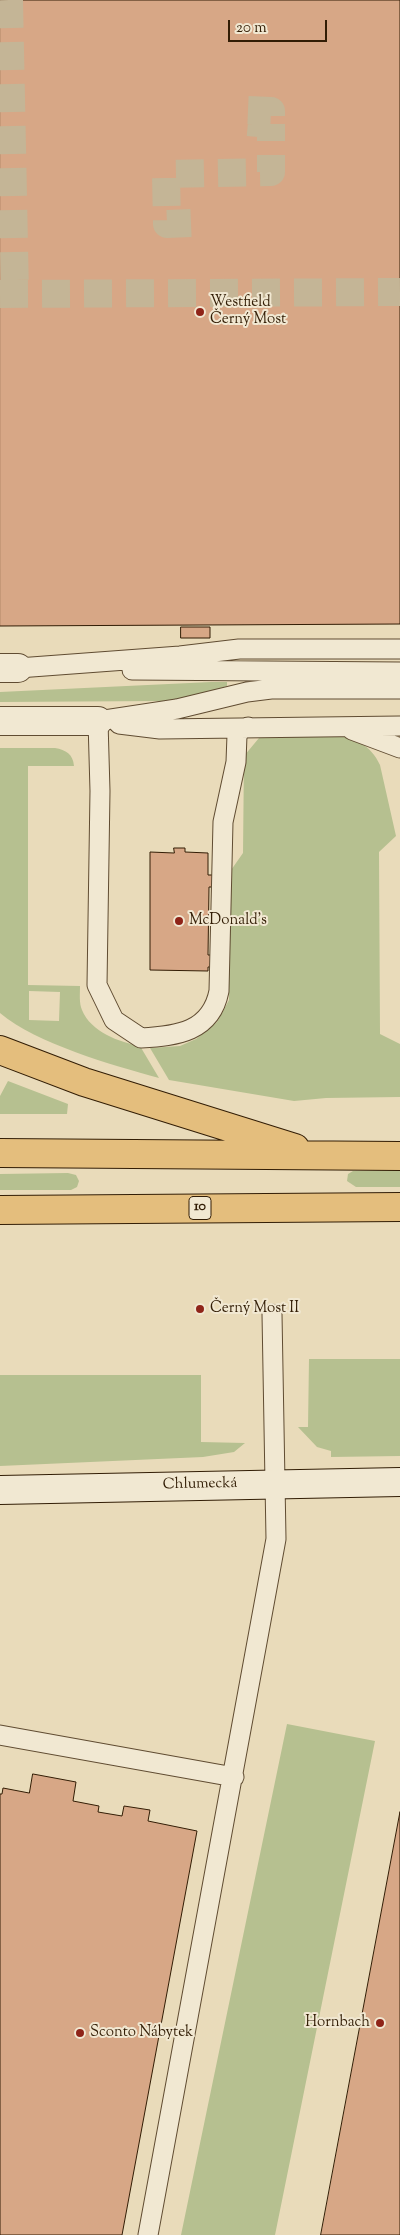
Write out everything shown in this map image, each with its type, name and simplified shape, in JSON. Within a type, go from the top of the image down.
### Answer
[{"type":"main road","points":[[0,1050],[84,1082],[325,1157]]},
{"type":"main road","points":[[0,1153],[325,1157],[400,1156]]},
{"type":"main road","name":"10","points":[[0,1210],[400,1207]]},
{"type":"street","points":[[0,721],[98,721]]},
{"type":"street","name":"Chlumecká","points":[[0,1490],[400,1482]]},
{"type":"lane","points":[[9,668],[180,656],[239,649],[400,649]]},
{"type":"lane","points":[[9,668],[294,680],[400,689]]},
{"type":"lane","points":[[98,721],[177,709],[294,680],[400,672]]},
{"type":"lane","points":[[344,727],[400,718]]},
{"type":"lane","points":[[98,721],[160,729],[400,726]]},
{"type":"lane","points":[[98,721],[100,806],[97,984],[114,1020],[141,1038],[181,1034],[203,1021],[216,1005],[220,991],[223,822],[236,762],[237,735],[242,729],[248,727]]},
{"type":"lane","points":[[344,727],[400,748]]},
{"type":"lane","points":[[148,2235],[234,1777],[276,1539],[272,1314]]},
{"type":"lane","points":[[0,1735],[234,1777]]},
{"type":"green space","points":[[227,682],[227,686],[184,699],[161,701],[0,702],[0,692]]},
{"type":"green space","points":[[333,735],[361,743],[376,758],[380,765],[396,836],[379,852],[380,1034],[400,1044],[400,1097],[326,1098],[294,1101],[169,1080],[150,1048],[180,1046],[196,1039],[217,1022],[229,1000],[229,873],[243,853],[244,756],[259,738]]},
{"type":"green space","points":[[0,748],[55,748],[68,753],[72,758],[74,766],[28,766],[28,985],[80,986],[81,1007],[86,1018],[106,1035],[140,1046],[159,1078],[98,1060],[54,1044],[16,1024],[0,1013]],"holes":[[[29,991],[60,992],[59,1021],[29,1020]]]},
{"type":"green space","points":[[8,1081],[68,1104],[67,1114],[0,1114],[0,1096]]},
{"type":"green space","points":[[400,1170],[400,1187],[356,1187],[347,1181],[348,1174],[353,1171]]},
{"type":"green space","points":[[68,1173],[76,1175],[79,1181],[77,1187],[71,1190],[0,1190],[0,1174]]},
{"type":"green space","points":[[309,1359],[400,1359],[400,1456],[331,1457],[331,1451],[317,1447],[298,1427],[308,1427]]},
{"type":"green space","points":[[0,1375],[201,1375],[201,1442],[245,1443],[234,1452],[203,1457],[0,1466]]},
{"type":"green space","points":[[287,1724],[375,1741],[275,2235],[181,2235]]},
{"type":"building","name":"Westfield Černý Most","points":[[0,0],[400,0],[400,624],[0,626]]},
{"type":"building","points":[[181,627],[210,627],[210,638],[181,638]]},
{"type":"building","name":"McDonald's","points":[[174,848],[185,848],[185,852],[208,853],[208,875],[213,875],[212,887],[209,887],[208,955],[212,955],[212,967],[208,967],[208,971],[150,970],[150,852],[174,853]]},
{"type":"building","name":"Sconto Nábytek","points":[[33,1774],[76,1782],[73,1801],[99,1806],[98,1812],[122,1816],[124,1806],[150,1810],[148,1821],[197,1831],[122,2235],[0,2235],[0,1794],[2,1794],[3,1788],[29,1793]]},
{"type":"building","name":"Hornbach","points":[[400,1812],[400,2235],[321,2235]]},
{"type":"tunnel","points":[[9,0],[15,294]]},
{"type":"tunnel","points":[[248,110],[271,111],[271,124],[248,122]]},
{"type":"tunnel","points":[[191,223],[167,224],[166,174],[271,172],[271,124]]},
{"type":"tunnel","points":[[0,294],[400,292]]},
{"type":"place","name":"Westfield Černý Most","points":[[200,312]]},
{"type":"place","name":"McDonald's","points":[[179,921]]},
{"type":"place","name":"Černý Most II","points":[[200,1309]]},
{"type":"place","name":"Hornbach","points":[[380,2023]]},
{"type":"place","name":"Sconto Nábytek","points":[[80,2033]]}]
